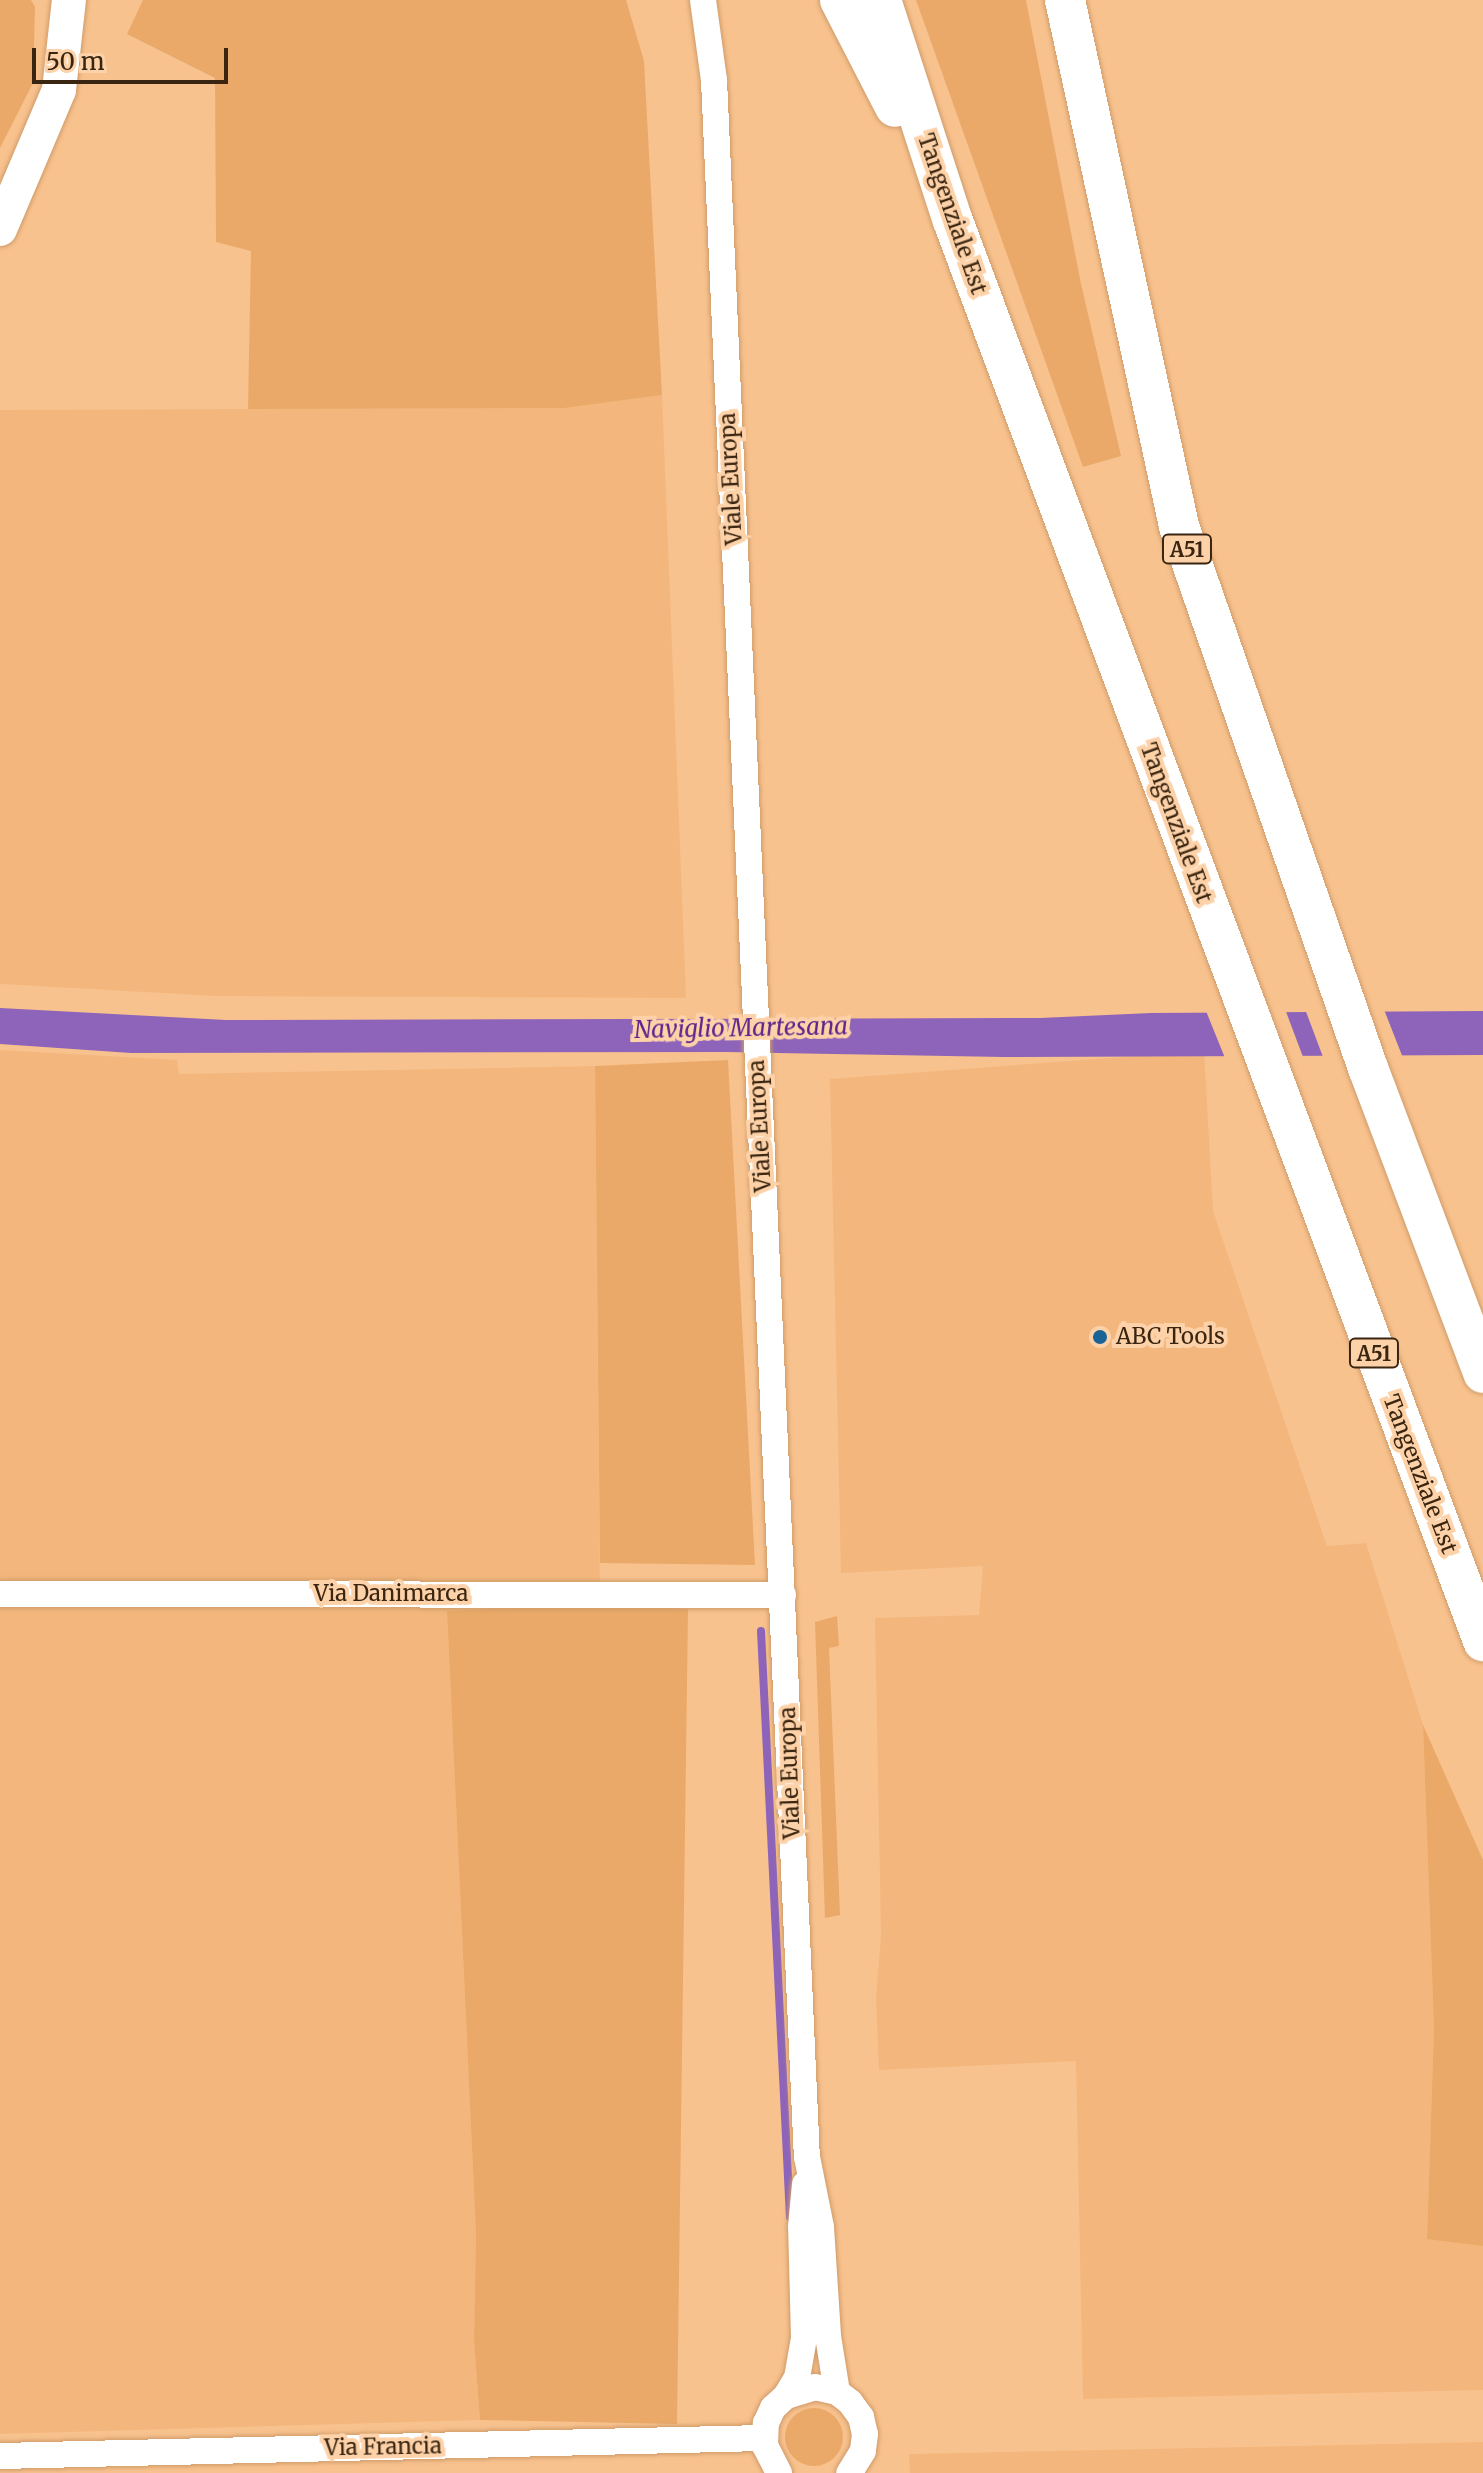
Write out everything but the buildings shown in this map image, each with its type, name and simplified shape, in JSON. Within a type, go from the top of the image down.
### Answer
[{"type":"highway","name":"A51","points":[[840,0],[953,221]]},
{"type":"highway","name":"Tangenziale Est","points":[[881,0],[953,221],[1265,1064],[1483,1641]]},
{"type":"highway","name":"A51","points":[[1065,0],[1179,526],[1368,1068],[1483,1373]]},
{"type":"main road","points":[[0,229],[59,90],[65,50],[63,7]]},
{"type":"street","name":"Viale Europa","points":[[703,0],[714,80],[807,2157],[801,2227],[804,2338],[797,2378],[786,2396],[773,2408],[766,2423],[765,2438]]},
{"type":"street","name":"Via Danimarca","points":[[0,1594],[783,1595]]},
{"type":"street","name":"Viale Europa","points":[[807,2157],[821,2227],[828,2336],[837,2392]]},
{"type":"street","points":[[786,2396],[815,2387],[837,2392],[850,2402],[861,2417],[865,2434],[863,2451],[849,2473]]},
{"type":"street","points":[[765,2438],[771,2462],[779,2473]]},
{"type":"street","name":"Via Francia","points":[[0,2456],[765,2438]]},
{"type":"shaded area","points":[[0,0],[31,0],[35,7],[33,83],[0,148]]},
{"type":"shaded area","points":[[143,0],[626,0],[644,61],[662,395],[565,408],[248,409],[251,251],[216,242],[215,78],[127,34]]},
{"type":"shaded area","points":[[916,0],[1026,0],[1081,284],[1121,456],[1083,467]]},
{"type":"shaded area","points":[[662,395],[686,998],[216,996],[0,984],[0,410],[565,408]]},
{"type":"shaded area","points":[[0,1050],[177,1060],[179,1074],[595,1066],[600,1604],[447,1611],[476,2234],[474,2341],[480,2420],[0,2434]]},
{"type":"shaded area","points":[[1204,1051],[1213,1211],[1327,1546],[1366,1543],[1423,1725],[1434,2028],[1427,2238],[1483,2246],[1483,2390],[1083,2399],[1076,2061],[879,2070],[876,1998],[881,1936],[875,1618],[979,1615],[983,1566],[841,1573],[830,1079]]},
{"type":"shaded area","points":[[728,1060],[755,1565],[600,1563],[595,1066]]},
{"type":"shaded area","points":[[600,1604],[688,1609],[677,2424],[480,2420],[474,2341],[476,2234],[447,1611]]},
{"type":"shaded area","points":[[837,1616],[839,1646],[829,1648],[840,1915],[825,1918],[815,1622]]},
{"type":"shaded area","points":[[1423,1725],[1483,1860],[1483,2246],[1427,2239],[1434,2028]]},
{"type":"shaded area","points":[[814,2408],[835,2416],[843,2437],[835,2458],[814,2466],[793,2458],[785,2437],[793,2416]]},
{"type":"shaded area","points":[[1483,2442],[1483,2473],[910,2473],[909,2454]]},
{"type":"water","name":"Naviglio Martesana","points":[[0,1008],[226,1020],[1040,1018],[1151,1013],[1483,1011],[1483,1055],[1004,1057],[727,1052],[131,1053],[0,1044]]},
{"type":"pier","points":[[1383,1007],[1403,1058],[1323,1057],[1305,1009]]},
{"type":"pier","points":[[1285,1009],[1303,1057],[1225,1058],[1206,1011]]},
{"type":"waterway","points":[[761,1631],[790,2217]]},
{"type":"place","name":"ABC Tools","points":[[1100,1337]]}]
